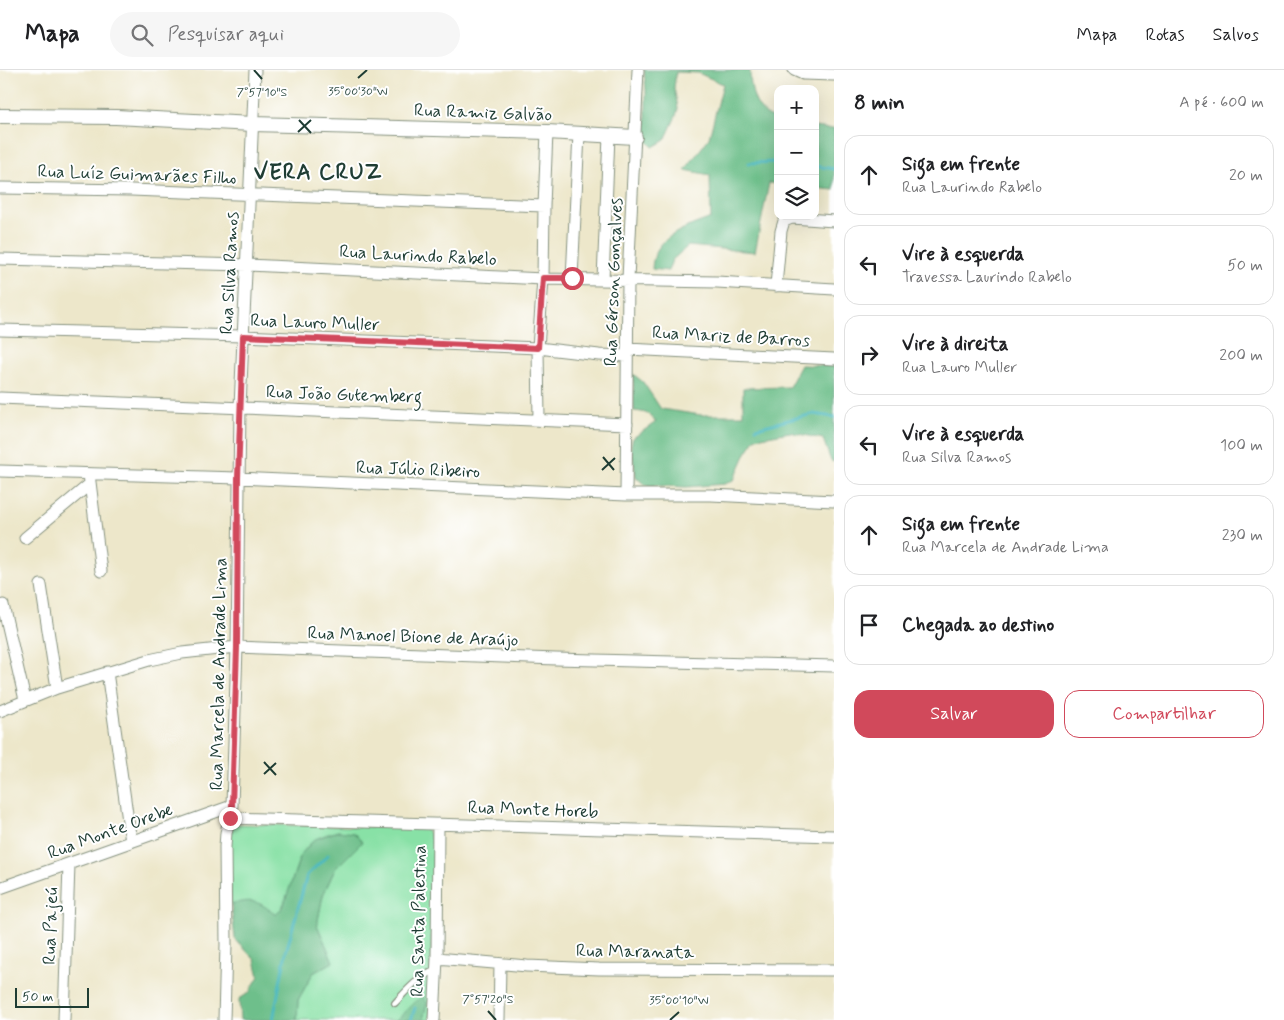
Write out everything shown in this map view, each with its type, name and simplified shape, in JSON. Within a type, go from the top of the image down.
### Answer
[{"type":"street","name":"Rua Silva Ramos","points":[[238,478],[256,70]]},
{"type":"street","name":"Rua Gérson Gonçalves","points":[[626,495],[628,279],[638,70]]},
{"type":"street","points":[[794,70],[803,74],[834,75]]},
{"type":"street","name":"Rua Ramiz Galvão","points":[[0,116],[124,118],[253,124],[547,132],[636,137]]},
{"type":"street","points":[[538,420],[538,348],[543,278],[547,132]]},
{"type":"street","points":[[572,278],[579,134]]},
{"type":"street","points":[[603,280],[609,136]]},
{"type":"street","name":"Rua Luíz Guimarães Filho","points":[[0,188],[544,206]]},
{"type":"street","points":[[776,286],[781,231],[784,221],[792,218],[834,220]]},
{"type":"street","name":"Rua Laurindo Rabelo","points":[[0,259],[247,265],[543,278],[718,282],[834,289]]},
{"type":"street","name":"Rua Lauro Muller","points":[[0,330],[243,336],[538,348],[599,356],[627,352]]},
{"type":"street","name":"Rua Mariz de Barros","points":[[627,352],[834,359]]},
{"type":"street","name":"Rua João Gutemberg","points":[[0,398],[627,424]]},
{"type":"street","name":"Rua Júlio Ribeiro","points":[[0,471],[89,479],[238,478],[626,495],[711,495],[834,501]]},
{"type":"street","name":"Rua Marcela de Andrade Lima","points":[[224,1020],[226,944],[225,847],[226,832],[232,806],[237,647],[238,478]]},
{"type":"street","points":[[25,538],[89,479]]},
{"type":"street","points":[[89,479],[101,571]]},
{"type":"street","points":[[41,585],[57,688]]},
{"type":"street","points":[[3,605],[24,700]]},
{"type":"street","name":"Rua Manoel Bione de Araújo","points":[[0,711],[24,700],[107,672],[182,653],[237,647],[556,659],[834,666]]},
{"type":"street","points":[[107,672],[131,842]]},
{"type":"street","name":"Rua Monte Orebe","points":[[0,888],[232,806]]},
{"type":"street","name":"Rua Monte Horeb","points":[[230,818],[834,836]]},
{"type":"street","name":"Rua Santa Palestina","points":[[434,1020],[438,824]]},
{"type":"street","name":"Rua Pajeú","points":[[64,1020],[69,864]]},
{"type":"street","name":"Rua Maranata","points":[[436,964],[500,964],[599,969],[834,970]]},
{"type":"street","points":[[499,1020],[500,964]]},
{"type":"lane","points":[[396,1004],[414,982],[436,964]]},
{"type":"green space","points":[[644,70],[750,70],[751,86],[755,101],[764,113],[774,118],[774,184],[769,183],[755,252],[688,246],[672,260],[668,271],[652,269],[658,249],[665,241],[682,230],[711,218],[710,175],[685,170],[709,138],[723,84],[698,73],[676,72],[674,88],[678,108],[676,116],[665,140],[653,147],[646,140]]},
{"type":"green space","points":[[819,128],[834,128],[834,190],[819,188]]},
{"type":"green space","points":[[801,365],[834,366],[834,462],[831,461],[823,439],[790,432],[756,438],[746,453],[734,480],[725,484],[686,487],[645,485],[636,477],[631,445],[633,438],[656,422],[646,414],[634,411],[633,374],[643,382],[661,409],[701,415],[743,415],[743,388],[789,387]]},
{"type":"green space","points":[[233,824],[424,828],[428,831],[433,846],[430,1020],[423,1020],[424,1018],[410,1006],[405,1014],[396,1020],[297,1020],[298,1000],[313,973],[333,962],[317,925],[323,895],[335,869],[362,842],[338,831],[313,841],[300,858],[287,897],[276,916],[231,905],[230,839]]},
{"type":"green space","points":[[338,831],[354,833],[362,842],[335,869],[323,895],[317,925],[333,962],[313,973],[298,1000],[297,1020],[240,1020],[239,999],[249,993],[259,976],[255,960],[235,939],[231,905],[250,901],[255,902],[276,915],[283,907],[301,854],[315,839]]},
{"type":"green space","points":[[423,997],[427,1003],[423,1020],[396,1020],[415,1002]]},
{"type":"waterway","points":[[749,163],[774,162]]},
{"type":"waterway","points":[[819,167],[834,169]]},
{"type":"waterway","points":[[756,428],[813,414],[834,417]]},
{"type":"waterway","points":[[273,1020],[286,952],[307,875],[328,855]]},
{"type":"waterway","points":[[411,1020],[415,1008]]},
{"type":"district","name":"VERA CRUZ","points":[[318,171]]},
{"type":"route","points":[[230,818],[232,806],[237,647],[238,478],[243,336],[538,348],[543,278],[572,278]]}]
